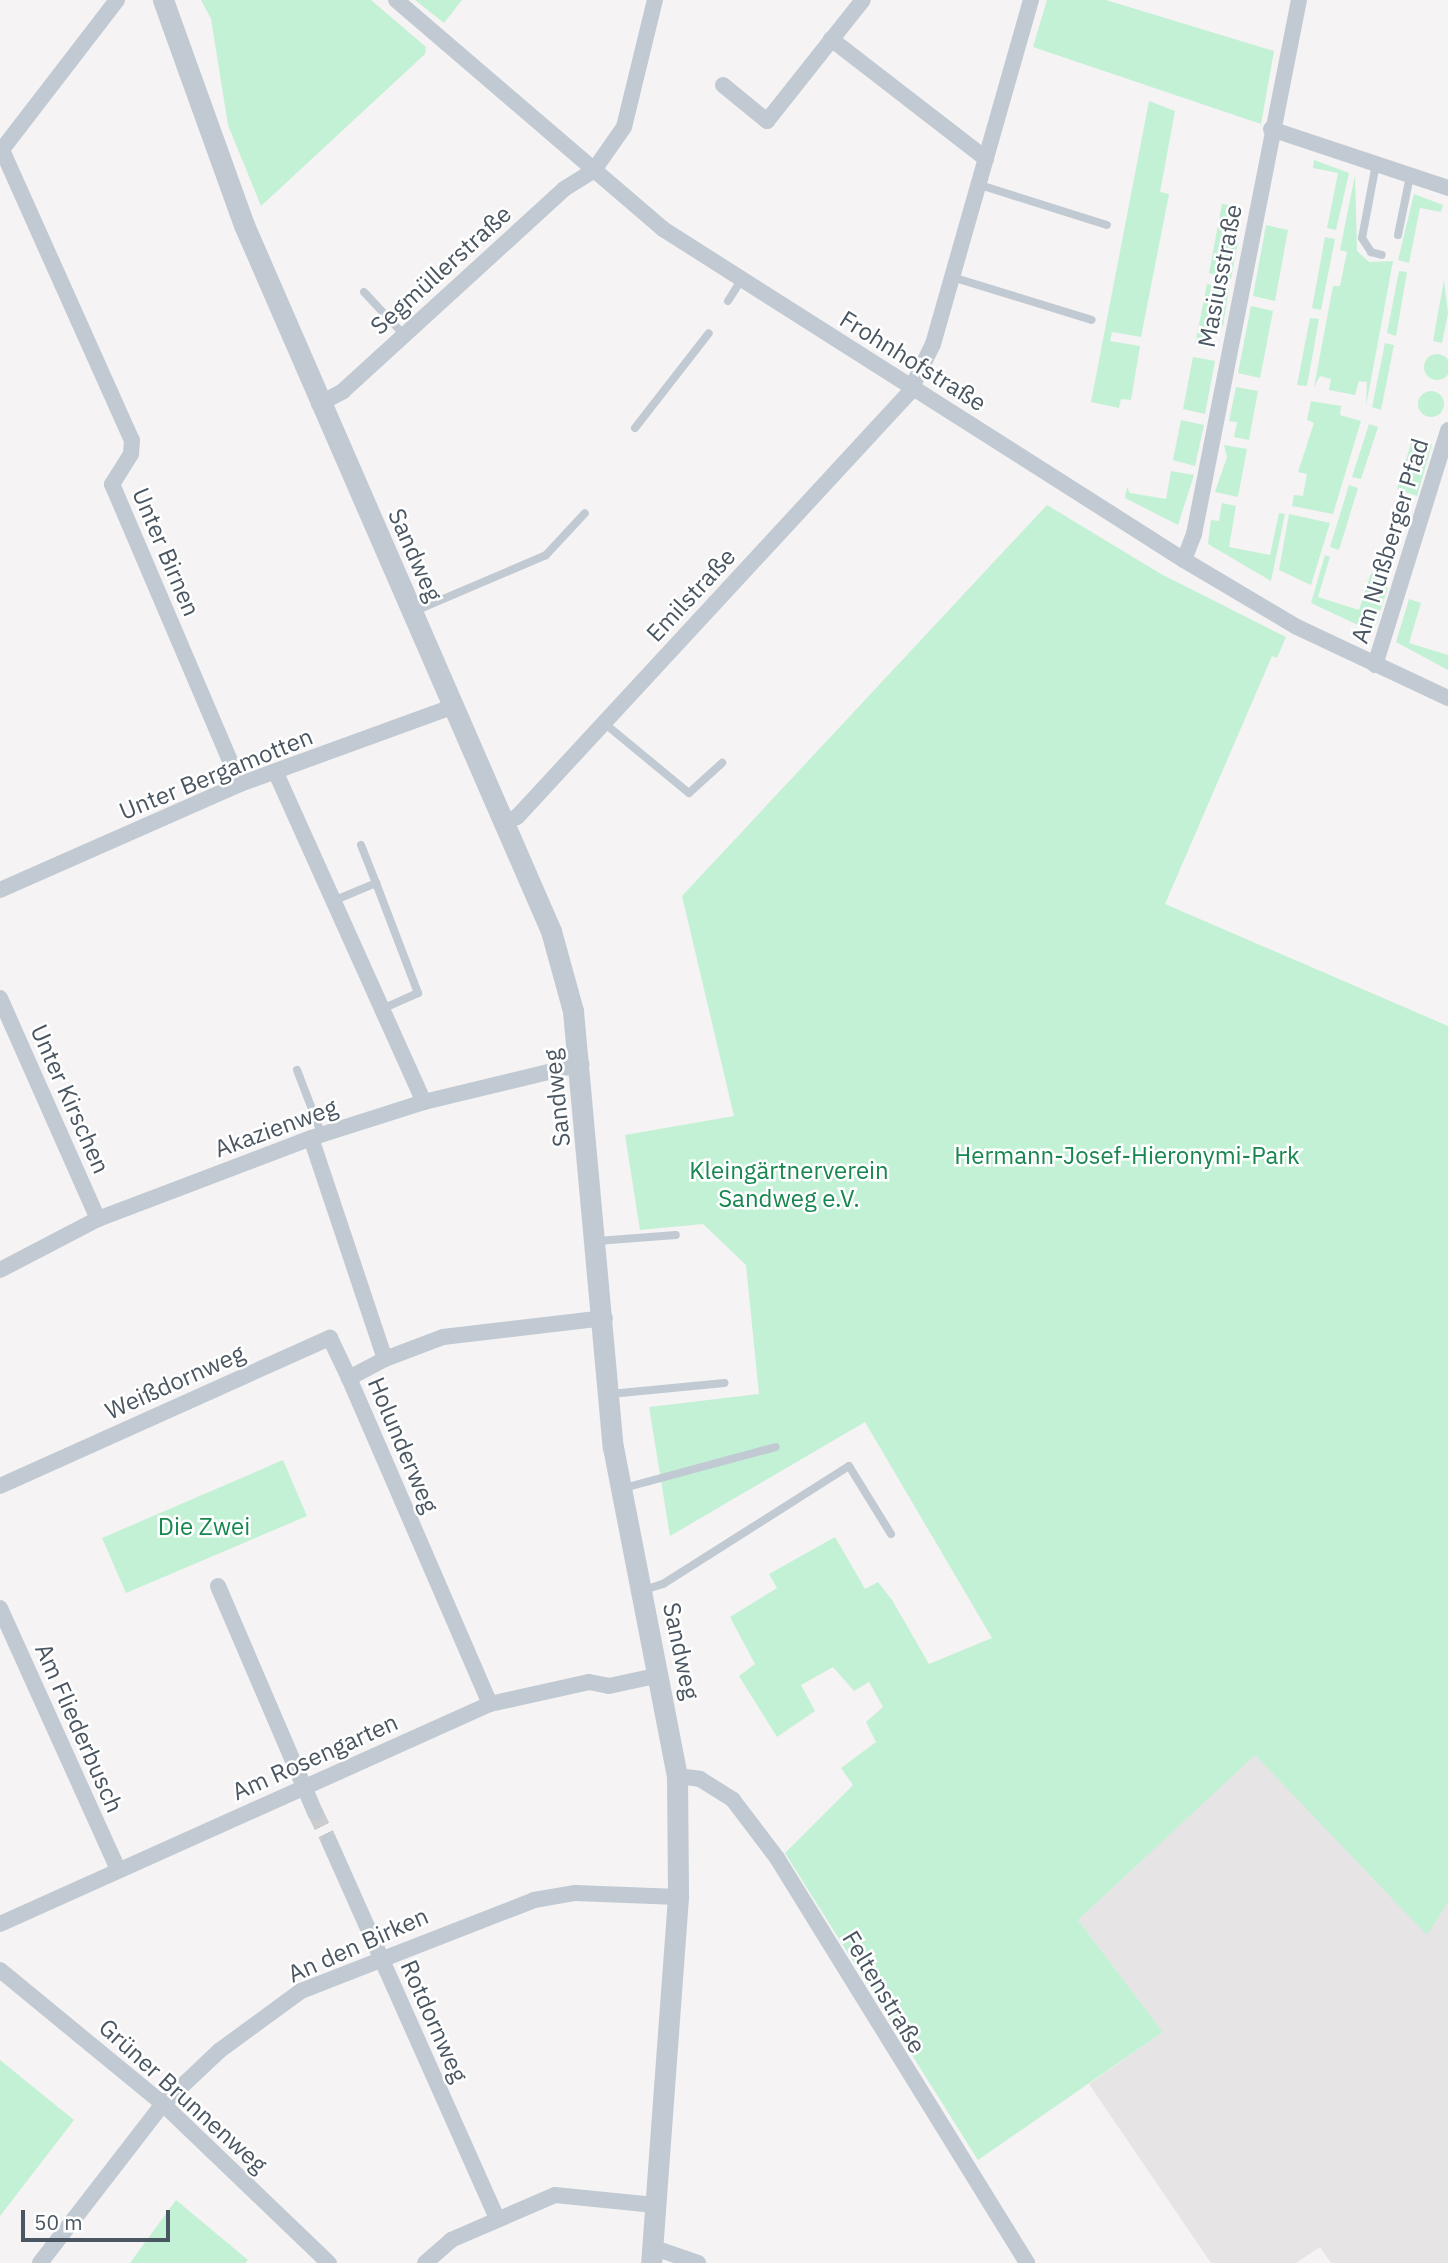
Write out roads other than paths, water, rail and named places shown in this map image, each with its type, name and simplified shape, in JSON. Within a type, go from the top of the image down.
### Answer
[{"type":"street","points":[[1,151],[117,0]]},
{"type":"street","name":"Sandweg","points":[[163,0],[244,225],[319,404],[551,931],[581,1064],[605,1318],[607,1394],[621,1489],[660,1675],[677,1776],[678,1897],[651,2255]]},
{"type":"street","name":"Frohnhofstraße","points":[[396,0],[663,229],[1184,560],[1376,665],[1448,698]]},
{"type":"street","points":[[594,170],[624,127],[654,0]]},
{"type":"street","points":[[723,85],[767,121],[863,0]]},
{"type":"street","points":[[911,389],[952,277],[1031,0]]},
{"type":"street","name":"Masiusstraße","points":[[1184,560],[1194,534],[1271,129],[1299,0]]},
{"type":"street","points":[[831,39],[986,159]]},
{"type":"street","points":[[1271,129],[1448,188]]},
{"type":"street","name":"Unter Birnen","points":[[1,151],[132,440],[131,454],[112,484],[240,784]]},
{"type":"street","name":"Segmüllerstraße","points":[[319,404],[405,335],[564,189],[594,170]]},
{"type":"street","name":"Emilstraße","points":[[504,823],[517,817],[911,389]]},
{"type":"street","name":"Am Nußberger Pfad","points":[[1376,665],[1448,430]]},
{"type":"street","name":"Unter Bergamotten","points":[[0,890],[240,784],[452,707]]},
{"type":"street","points":[[276,773],[424,1102]]},
{"type":"street","name":"Unter Kirschen","points":[[0,998],[98,1219]]},
{"type":"street","name":"Akazienweg","points":[[0,1270],[98,1219],[316,1136],[424,1102],[581,1064]]},
{"type":"street","name":"Holunderweg","points":[[316,1136],[385,1359],[349,1378],[490,1704]]},
{"type":"street","points":[[385,1359],[443,1336],[605,1318]]},
{"type":"street","name":"Weißdornweg","points":[[0,1486],[330,1338],[349,1378]]},
{"type":"street","points":[[218,1586],[315,1812]]},
{"type":"street","name":"Am Fliederbusch","points":[[0,1608],[117,1867]]},
{"type":"street","name":"Am Rosengarten","points":[[0,1924],[117,1867],[305,1788],[490,1704],[589,1682],[608,1686],[660,1675]]},
{"type":"street","name":"Feltenstraße","points":[[677,1776],[701,1779],[733,1800],[777,1858],[1027,2263]]},
{"type":"street","name":"Rotdornweg","points":[[329,1841],[497,2218]]},
{"type":"street","name":"An den Birken","points":[[40,2263],[163,2104],[266,2015],[331,1976],[534,1900],[575,1893],[678,1897]]},
{"type":"street","name":"Grüner Brunnenweg","points":[[0,1970],[163,2104],[323,2261]]},
{"type":"street","points":[[425,2263],[451,2240],[555,2195],[655,2205]]},
{"type":"street","points":[[651,2255],[698,2263]]},
{"type":"lane","points":[[1376,164],[1362,238],[1382,255]]},
{"type":"lane","points":[[1398,234],[1410,176]]},
{"type":"lane","points":[[980,185],[1107,225]]},
{"type":"lane","points":[[952,277],[1092,320]]},
{"type":"lane","points":[[728,301],[741,280]]},
{"type":"lane","points":[[364,292],[405,335]]},
{"type":"lane","points":[[635,428],[709,333]]},
{"type":"lane","points":[[411,612],[546,555],[585,513]]},
{"type":"lane","points":[[604,723],[689,793],[722,763]]},
{"type":"lane","points":[[361,845],[418,993],[382,1009]]},
{"type":"lane","points":[[333,901],[376,883]]},
{"type":"lane","points":[[297,1070],[316,1136]]},
{"type":"lane","points":[[597,1241],[676,1235]]},
{"type":"lane","points":[[607,1394],[724,1383]]},
{"type":"lane","points":[[621,1489],[776,1447]]},
{"type":"lane","points":[[641,1591],[663,1584],[849,1466],[891,1534]]},
{"type":"tunnel","points":[[315,1812],[329,1841]]},
{"type":"park label","name":"Hermann-Josef-Hieronymi-Park","points":[[1127,1156]]},
{"type":"park label","name":"Kleingärtnerverein Sandweg e.V.","points":[[789,1185]]},
{"type":"park label","name":"Die Zwei","points":[[204,1527]]}]
